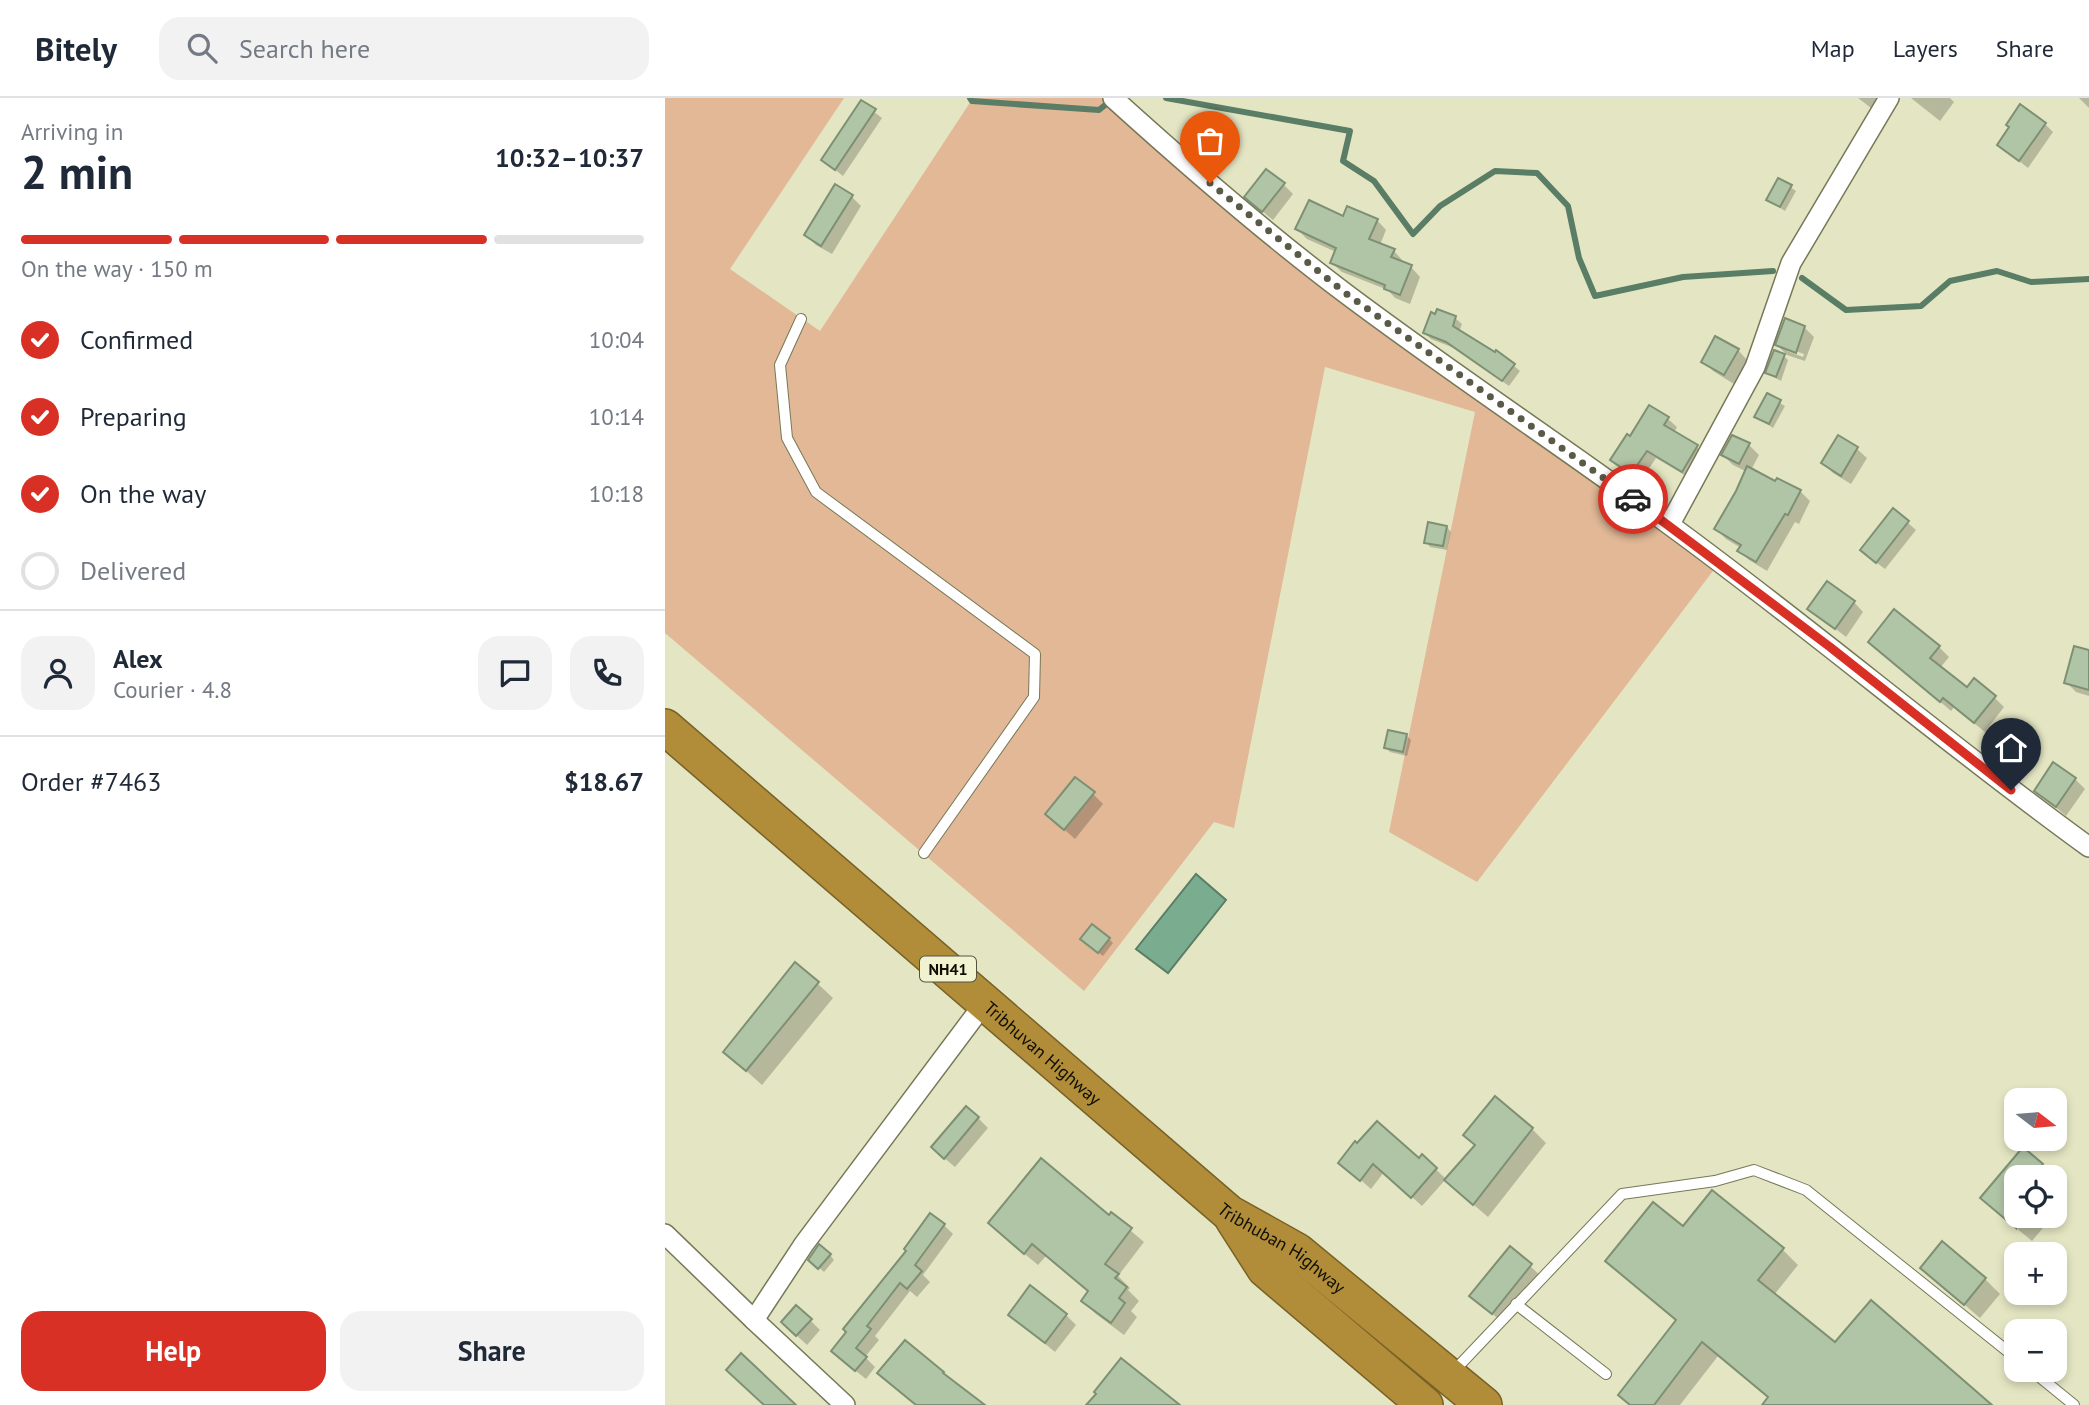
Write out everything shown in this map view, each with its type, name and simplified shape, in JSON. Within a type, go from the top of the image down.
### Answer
[{"type":"highway","name":"Tribhuvan Highway","points":[[665,727],[1229,1213]]},
{"type":"highway","name":"Tribhuban Highway","points":[[1229,1213],[1297,1251],[1484,1405]]},
{"type":"highway","name":"Tribhuban Highway","points":[[1229,1213],[1265,1269],[1425,1405]]},
{"type":"street","points":[[1669,524],[1755,367],[1791,264],[1889,98]]},
{"type":"street","points":[[1117,102],[1228,198],[1344,292],[1669,524],[2031,806],[2089,847]]},
{"type":"street","points":[[754,1320],[804,1244],[986,1001]]},
{"type":"street","points":[[665,1234],[845,1405]]},
{"type":"lane","points":[[801,318],[780,365],[781,377],[787,438],[817,492],[1035,654],[1034,697],[924,853]]},
{"type":"lane","points":[[1448,1376],[1622,1194],[1715,1181],[1754,1170],[1806,1190],[2004,1348]]},
{"type":"lane","points":[[1516,1304],[1606,1374]]},
{"type":"lane","points":[[2046,1382],[2074,1405]]},
{"type":"shaded area","points":[[665,98],[844,98],[730,269],[820,331],[971,101],[970,98],[1113,98],[1344,292],[1719,563],[1477,882],[1389,832],[1475,412],[1325,367],[1234,828],[1214,822],[1084,991],[665,633]]},
{"type":"shaded area","points":[[1196,874],[1226,900],[1168,973],[1136,949]]},
{"type":"building","points":[[861,100],[876,109],[835,170],[821,160]]},
{"type":"building","points":[[2020,104],[2046,123],[2019,161],[1997,145]]},
{"type":"building","points":[[1266,169],[1285,183],[1262,212],[1244,197]]},
{"type":"building","points":[[1778,178],[1792,185],[1780,207],[1766,200]]},
{"type":"building","points":[[835,184],[853,195],[821,246],[804,235]]},
{"type":"building","points":[[1309,200],[1343,216],[1347,206],[1378,219],[1369,239],[1395,249],[1391,257],[1412,265],[1400,295],[1384,289],[1385,285],[1330,263],[1336,248],[1295,229]]},
{"type":"building","points":[[1437,309],[1456,316],[1453,326],[1515,364],[1502,381],[1446,342],[1423,333],[1431,312],[1435,314]]},
{"type":"building","points":[[1785,318],[1805,326],[1796,353],[1775,345]]},
{"type":"building","points":[[1715,336],[1739,349],[1724,375],[1701,362]]},
{"type":"building","points":[[1774,350],[1785,354],[1776,377],[1765,373]]},
{"type":"building","points":[[1767,393],[1781,400],[1769,424],[1754,417]]},
{"type":"building","points":[[1649,405],[1669,417],[1664,425],[1698,445],[1682,472],[1647,451],[1631,474],[1610,460],[1627,434],[1630,436]]},
{"type":"building","points":[[1732,435],[1750,443],[1739,464],[1721,455]]},
{"type":"building","points":[[1838,435],[1858,447],[1841,476],[1821,463]]},
{"type":"building","points":[[1747,466],[1775,481],[1777,478],[1801,490],[1788,515],[1785,514],[1756,562],[1737,551],[1741,545],[1714,529]]},
{"type":"building","points":[[1893,508],[1909,521],[1876,563],[1860,550]]},
{"type":"building","points":[[1428,522],[1447,526],[1443,546],[1424,543]]},
{"type":"building","points":[[1827,581],[1855,601],[1835,629],[1807,609]]},
{"type":"building","points":[[1894,609],[1940,646],[1930,658],[1967,687],[1974,678],[1996,696],[1974,723],[1943,698],[1940,702],[1868,642]]},
{"type":"building","points":[[2074,646],[2089,650],[2089,690],[2064,683]]},
{"type":"building","points":[[1388,730],[1407,734],[1403,752],[1384,748]]},
{"type":"building","points":[[2053,762],[2076,778],[2056,807],[2034,791]]},
{"type":"building","points":[[1075,777],[1095,792],[1064,830],[1045,814]]},
{"type":"building","points":[[1092,924],[1110,938],[1098,953],[1080,939]]},
{"type":"building","points":[[795,962],[819,982],[746,1071],[723,1052]]},
{"type":"building","points":[[1495,1096],[1533,1128],[1473,1205],[1444,1180],[1475,1145],[1463,1135]]},
{"type":"building","points":[[966,1106],[979,1117],[944,1159],[931,1147]]},
{"type":"building","points":[[1377,1121],[1419,1158],[1422,1154],[1437,1168],[1411,1198],[1373,1164],[1360,1181],[1338,1163],[1355,1141],[1357,1143]]},
{"type":"building","points":[[2019,1152],[2029,1152],[2043,1164],[2042,1165],[2008,1165]]},
{"type":"building","points":[[1041,1158],[1109,1215],[1111,1212],[1132,1228],[1105,1264],[1119,1274],[1115,1278],[1127,1287],[1119,1298],[1125,1303],[1111,1323],[1081,1301],[1088,1291],[1032,1244],[1024,1254],[988,1223]]},
{"type":"building","points":[[2004,1170],[2004,1218],[1980,1198]]},
{"type":"building","points":[[1712,1190],[1784,1248],[1758,1280],[1835,1342],[1871,1300],[1992,1405],[1762,1405],[1768,1397],[1702,1342],[1654,1405],[1630,1405],[1618,1395],[1676,1320],[1605,1261],[1653,1202],[1683,1226]]},
{"type":"building","points":[[930,1213],[945,1224],[915,1265],[922,1271],[907,1289],[900,1283],[867,1326],[871,1329],[856,1348],[867,1357],[855,1371],[831,1351],[846,1332],[843,1329],[906,1251],[904,1249]]},
{"type":"building","points":[[1942,1241],[1986,1278],[1964,1305],[1920,1268]]},
{"type":"building","points":[[819,1244],[831,1254],[818,1269],[808,1260]]},
{"type":"building","points":[[1510,1246],[1532,1264],[1492,1314],[1469,1296]]},
{"type":"building","points":[[1030,1285],[1067,1314],[1045,1343],[1008,1315]]},
{"type":"building","points":[[796,1305],[812,1319],[796,1336],[781,1322]]},
{"type":"building","points":[[905,1340],[985,1405],[916,1405],[877,1373]]},
{"type":"building","points":[[741,1353],[796,1405],[764,1405],[726,1370]]},
{"type":"building","points":[[1121,1358],[1180,1405],[1086,1405]]},
{"type":"waterway","points":[[970,98],[972,101],[1099,110],[1110,101]]},
{"type":"waterway","points":[[1166,98],[1350,131],[1343,161],[1374,181],[1413,234],[1440,206],[1495,171],[1537,173],[1568,206],[1579,258],[1595,296],[1683,277],[1773,271]]},
{"type":"waterway","points":[[1802,278],[1846,310],[1921,306],[1950,281],[1997,271],[2031,282],[2089,279]]},
{"type":"way so far","points":[[1210,183],[1344,292],[1633,499]]},
{"type":"route","points":[[1633,499],[1830,647],[2011,790]]}]
